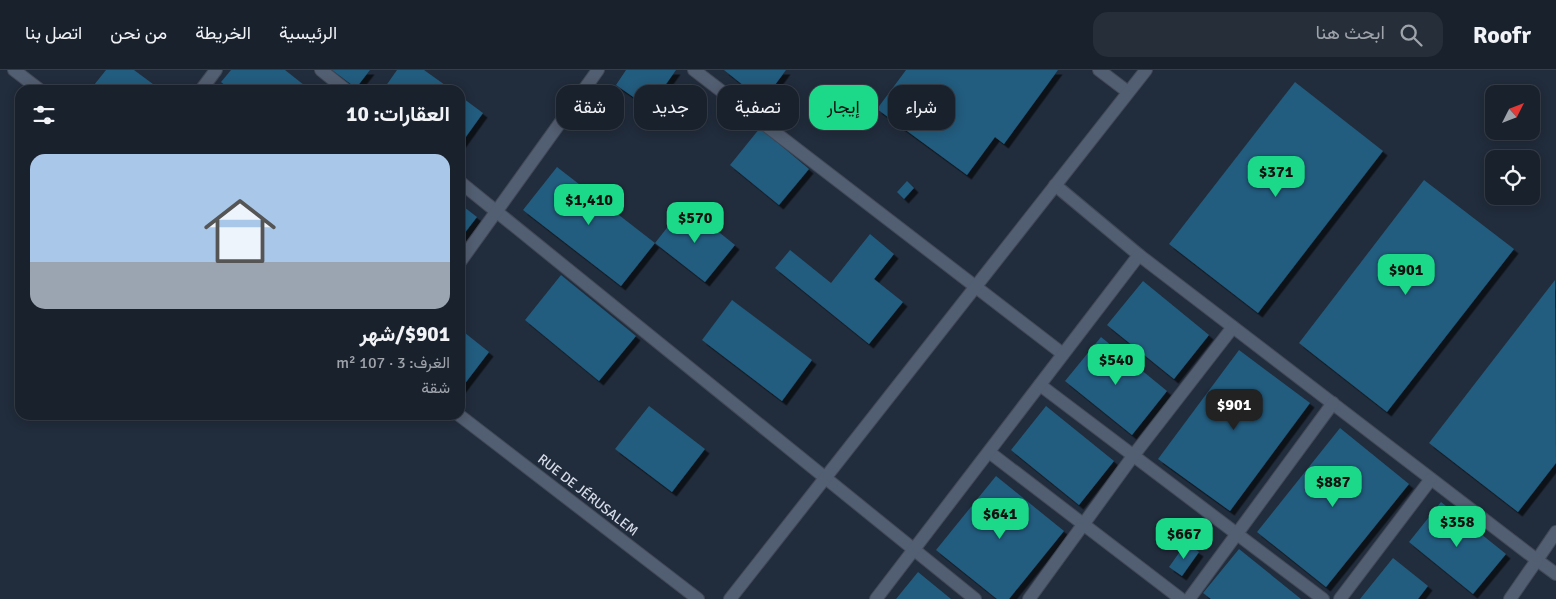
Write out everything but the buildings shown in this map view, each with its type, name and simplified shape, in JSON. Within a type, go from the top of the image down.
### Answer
[{"type":"street","points":[[14,70],[34,85]]},
{"type":"street","points":[[205,85],[216,70]]},
{"type":"street","points":[[322,70],[340,85]]},
{"type":"street","points":[[465,255],[598,70]]},
{"type":"street","points":[[694,70],[1063,354]]},
{"type":"street","points":[[1099,70],[1128,92]]},
{"type":"street","points":[[730,599],[1146,70]]},
{"type":"street","points":[[1055,185],[1139,255],[1556,574]]},
{"type":"street","points":[[465,186],[826,477],[913,551],[975,599]]},
{"type":"street","points":[[876,599],[1139,255]]},
{"type":"street","points":[[1029,599],[1133,456],[1233,327]]},
{"type":"street","points":[[1040,385],[1323,599]]},
{"type":"street","points":[[1189,599],[1333,403]]},
{"type":"street","name":"RUE DE JÉRUSALEM","points":[[465,420],[698,599]]},
{"type":"street","points":[[989,452],[1181,599]]},
{"type":"street","points":[[1340,599],[1431,479]]},
{"type":"street","points":[[1510,599],[1556,532]]}]
